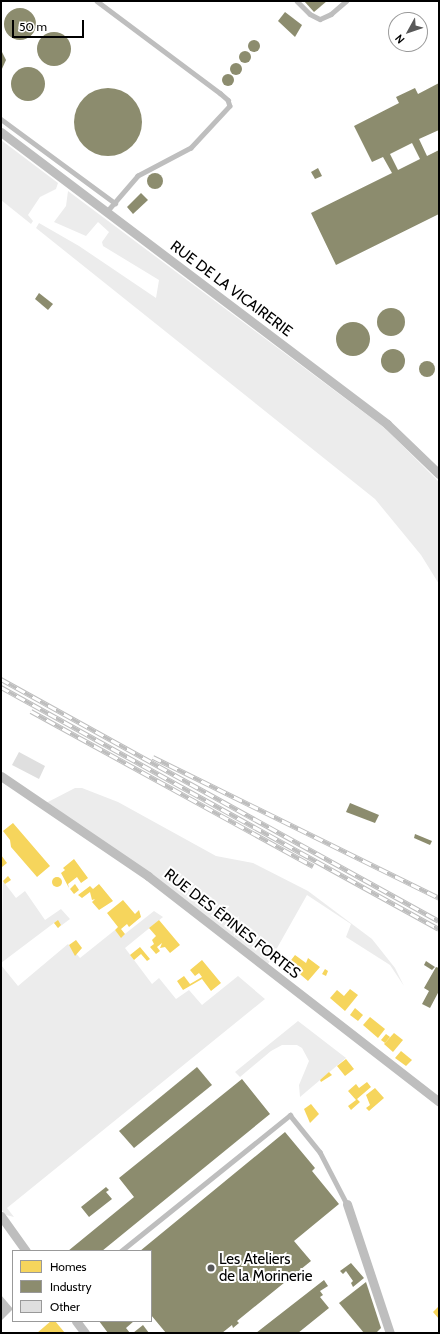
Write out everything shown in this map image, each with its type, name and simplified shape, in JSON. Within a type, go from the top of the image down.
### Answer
[{"type":"street","name":"RUE DE LA VICAIRERIE","points":[[1,132],[387,424],[439,474]]},
{"type":"street","name":"RUE DES ÉPINES FORTES","points":[[1,776],[148,876],[439,1102]]},
{"type":"street","points":[[347,1204],[390,1333]]},
{"type":"street","points":[[1,1216],[25,1250]]},
{"type":"street","points":[[77,1322],[85,1333]]},
{"type":"lane","points":[[97,1],[220,93],[228,100],[230,106],[191,148],[148,169],[107,212]]},
{"type":"lane","points":[[297,1],[310,14],[320,19],[330,14],[346,1]]},
{"type":"lane","points":[[1,119],[115,203]]},
{"type":"lane","points":[[122,1250],[290,1115],[320,1152],[347,1204]]},
{"type":"shaded area","points":[[1,140],[58,183],[56,189],[40,197],[28,215],[33,221],[31,224],[1,200]]},
{"type":"shaded area","points":[[68,191],[386,429],[439,482],[439,584],[421,555],[375,499],[36,228],[39,223],[79,246],[156,298],[159,280],[103,246],[102,242],[109,232],[98,222],[86,236],[54,222],[66,206]]},
{"type":"shaded area","points":[[75,788],[82,788],[118,802],[216,856],[253,863],[308,891],[372,939],[395,968],[404,986],[390,965],[346,937],[351,924],[307,895],[268,964],[46,803]]},
{"type":"shaded area","points":[[3,881],[16,898],[25,891],[45,920],[61,909],[70,919],[58,928],[54,923],[1,963]]},
{"type":"shaded area","points":[[154,911],[163,917],[125,948],[152,984],[159,978],[176,999],[189,990],[202,1005],[238,976],[265,999],[7,1208],[14,1217],[6,1215],[1,1209],[1,965],[18,986],[68,944],[80,958],[115,930],[121,937]]},
{"type":"shaded area","points":[[298,1021],[346,1058],[300,1097],[299,1085],[309,1061],[302,1048],[297,1045],[282,1045],[271,1051],[240,1077],[235,1072]]},
{"type":"shaded area","points":[[1,1295],[12,1308],[12,1310],[1,1321]]},
{"type":"building: Homes","points":[[13,823],[50,866],[37,877],[11,847],[10,840],[3,831]]},
{"type":"building: Homes","points":[[1,855],[7,863],[2,867],[1,866]]},
{"type":"building: Homes","points":[[74,859],[88,878],[81,883],[77,877],[68,884],[69,888],[61,873],[65,870],[63,868]]},
{"type":"building: Homes","points":[[8,876],[11,880],[5,884],[3,881]]},
{"type":"building: Homes","points":[[55,877],[59,877],[61,878],[61,886],[55,887],[52,884],[52,880]]},
{"type":"building: Homes","points":[[75,884],[79,890],[74,894],[70,889]]},
{"type":"building: Homes","points":[[99,884],[113,901],[99,910],[92,902],[95,899],[92,900],[90,892],[82,898],[78,895],[90,886],[93,889]]},
{"type":"building: Homes","points":[[123,900],[135,914],[139,910],[141,917],[129,927],[127,924],[121,929],[125,934],[121,938],[115,930],[118,927],[107,913]]},
{"type":"building: Homes","points":[[58,920],[61,925],[58,928],[54,923]]},
{"type":"building: Homes","points":[[159,920],[180,945],[170,953],[165,947],[160,948],[162,943],[157,947],[160,951],[156,954],[150,947],[154,944],[152,940],[156,936],[149,928]]},
{"type":"building: Homes","points":[[76,940],[82,948],[75,956],[69,945]]},
{"type":"building: Homes","points":[[140,947],[150,959],[147,961],[141,954],[134,960],[130,955]]},
{"type":"building: Homes","points":[[295,955],[306,963],[308,958],[320,967],[308,981],[288,964]]},
{"type":"building: Homes","points":[[202,960],[221,983],[211,991],[202,979],[183,990],[177,981],[184,976],[190,984],[202,977],[199,973],[195,976],[190,970]]},
{"type":"building: Homes","points":[[325,969],[328,971],[326,976],[322,974]]},
{"type":"building: Homes","points":[[350,989],[358,995],[345,1011],[330,998],[337,990],[344,996]]},
{"type":"building: Homes","points":[[355,1008],[363,1015],[358,1021],[350,1015]]},
{"type":"building: Homes","points":[[370,1017],[385,1029],[378,1038],[363,1025]]},
{"type":"building: Homes","points":[[394,1033],[403,1040],[393,1052],[384,1044]]},
{"type":"building: Homes","points":[[386,1034],[390,1037],[385,1043],[381,1040]]},
{"type":"building: Homes","points":[[401,1051],[412,1060],[406,1066],[395,1058]]},
{"type":"building: Homes","points":[[346,1059],[354,1069],[345,1076],[337,1066]]},
{"type":"building: Homes","points":[[329,1072],[332,1075],[321,1082],[320,1080]]},
{"type":"building: Homes","points":[[367,1082],[371,1087],[357,1099],[360,1102],[351,1110],[348,1106],[356,1100],[348,1091],[356,1084],[359,1088]]},
{"type":"building: Homes","points":[[375,1088],[384,1098],[369,1111],[366,1108],[370,1105],[366,1095]]},
{"type":"building: Homes","points":[[311,1104],[319,1114],[310,1123],[304,1109]]},
{"type":"building: Homes","points":[[439,1306],[439,1319],[433,1312]]},
{"type":"building: Homes","points":[[50,1322],[56,1322],[65,1333],[37,1333]]},
{"type":"building: Industry","points":[[304,1],[327,1],[314,12]]},
{"type":"building: Industry","points":[[20,8],[26,9],[33,15],[36,24],[35,30],[29,37],[20,40],[14,39],[7,33],[4,24],[5,18],[11,11]]},
{"type":"building: Industry","points":[[285,12],[302,25],[295,37],[278,21]]},
{"type":"building: Industry","points":[[51,32],[57,32],[66,37],[70,43],[70,55],[66,61],[57,66],[51,66],[42,61],[37,52],[37,46],[42,37]]},
{"type":"building: Industry","points":[[252,40],[256,40],[260,46],[256,52],[252,52],[248,48],[248,44]]},
{"type":"building: Industry","points":[[1,50],[6,60],[1,71]]},
{"type":"building: Industry","points":[[245,51],[249,53],[251,57],[249,61],[245,63],[241,61],[239,57],[241,53]]},
{"type":"building: Industry","points":[[236,63],[240,65],[242,69],[240,73],[236,75],[232,73],[230,69],[232,65]]},
{"type":"building: Industry","points":[[31,67],[40,72],[44,77],[44,91],[40,96],[35,100],[25,101],[21,100],[12,91],[11,81],[12,77],[21,68]]},
{"type":"building: Industry","points":[[226,74],[230,74],[234,80],[230,86],[226,86],[222,82],[222,78]]},
{"type":"building: Industry","points":[[439,83],[439,130],[419,139],[427,156],[439,150],[439,214],[336,265],[311,213],[392,173],[383,157],[372,162],[354,126],[399,103],[396,97],[415,88],[418,94]],"holes":[[[412,143],[420,159],[398,170],[390,154]]]},
{"type":"building: Industry","points":[[108,88],[121,91],[132,98],[139,109],[142,122],[139,135],[132,146],[121,153],[108,156],[95,153],[84,146],[77,135],[74,122],[77,109],[84,98],[95,91]]},
{"type":"building: Industry","points":[[318,168],[322,176],[315,179],[311,172]]},
{"type":"building: Industry","points":[[152,173],[158,173],[163,178],[161,187],[158,189],[152,189],[147,184],[147,178]]},
{"type":"building: Industry","points":[[141,193],[148,200],[133,214],[127,207]]},
{"type":"building: Industry","points":[[39,293],[53,304],[48,310],[35,299]]},
{"type":"building: Industry","points":[[391,308],[397,309],[401,312],[404,316],[404,328],[401,332],[397,335],[391,336],[385,335],[381,332],[378,328],[377,322],[378,316],[381,312],[385,309]]},
{"type":"building: Industry","points":[[353,322],[359,323],[365,327],[369,333],[369,345],[365,351],[359,355],[353,356],[347,355],[341,351],[337,345],[336,339],[337,333],[341,327],[347,323]]},
{"type":"building: Industry","points":[[393,349],[398,350],[404,356],[404,366],[398,372],[393,373],[388,372],[382,366],[381,361],[382,356],[388,350]]},
{"type":"building: Industry","points":[[424,361],[430,361],[435,366],[433,375],[430,377],[424,377],[419,372],[419,366]]},
{"type":"building: Industry","points":[[350,803],[379,815],[375,823],[346,812]]},
{"type":"building: Industry","points":[[415,834],[432,841],[430,845],[414,838]]},
{"type":"building: Industry","points":[[426,961],[435,967],[432,970],[424,965]]},
{"type":"building: Industry","points":[[436,967],[439,968],[439,991],[430,1008],[422,1004],[429,991],[424,988]]},
{"type":"building: Industry","points":[[197,1067],[212,1085],[134,1148],[119,1131]]},
{"type":"building: Industry","points":[[242,1079],[270,1114],[103,1250],[69,1250],[134,1197],[119,1178]]},
{"type":"building: Industry","points":[[285,1132],[315,1168],[312,1171],[339,1204],[294,1241],[311,1261],[237,1321],[239,1323],[233,1328],[232,1325],[222,1333],[166,1333],[152,1316],[152,1250],[141,1250]]},
{"type":"building: Industry","points":[[106,1187],[109,1190],[106,1192],[112,1199],[89,1217],[81,1207]]},
{"type":"building: Industry","points":[[351,1263],[364,1278],[353,1287],[351,1283],[353,1281],[346,1271],[343,1274],[340,1271]]},
{"type":"building: Industry","points":[[324,1280],[328,1286],[320,1291],[323,1295],[320,1297],[329,1308],[298,1333],[256,1333]]},
{"type":"building: Industry","points":[[366,1282],[381,1328],[376,1333],[364,1333],[339,1303]]},
{"type":"building: Industry","points":[[100,1322],[133,1322],[126,1328],[130,1333],[108,1333]]},
{"type":"building: Industry","points":[[143,1325],[149,1333],[133,1333]]},
{"type":"building: Other","points":[[19,752],[45,766],[39,779],[12,765]]},
{"type":"railway","points":[[1,679],[439,921]]},
{"type":"railway","points":[[1,687],[439,929]]},
{"type":"railway","points":[[31,711],[313,866]]},
{"type":"railway","points":[[153,757],[439,898]]},
{"type":"place","name":"Les Ateliers de la Morinerie","points":[[211,1268]]}]
